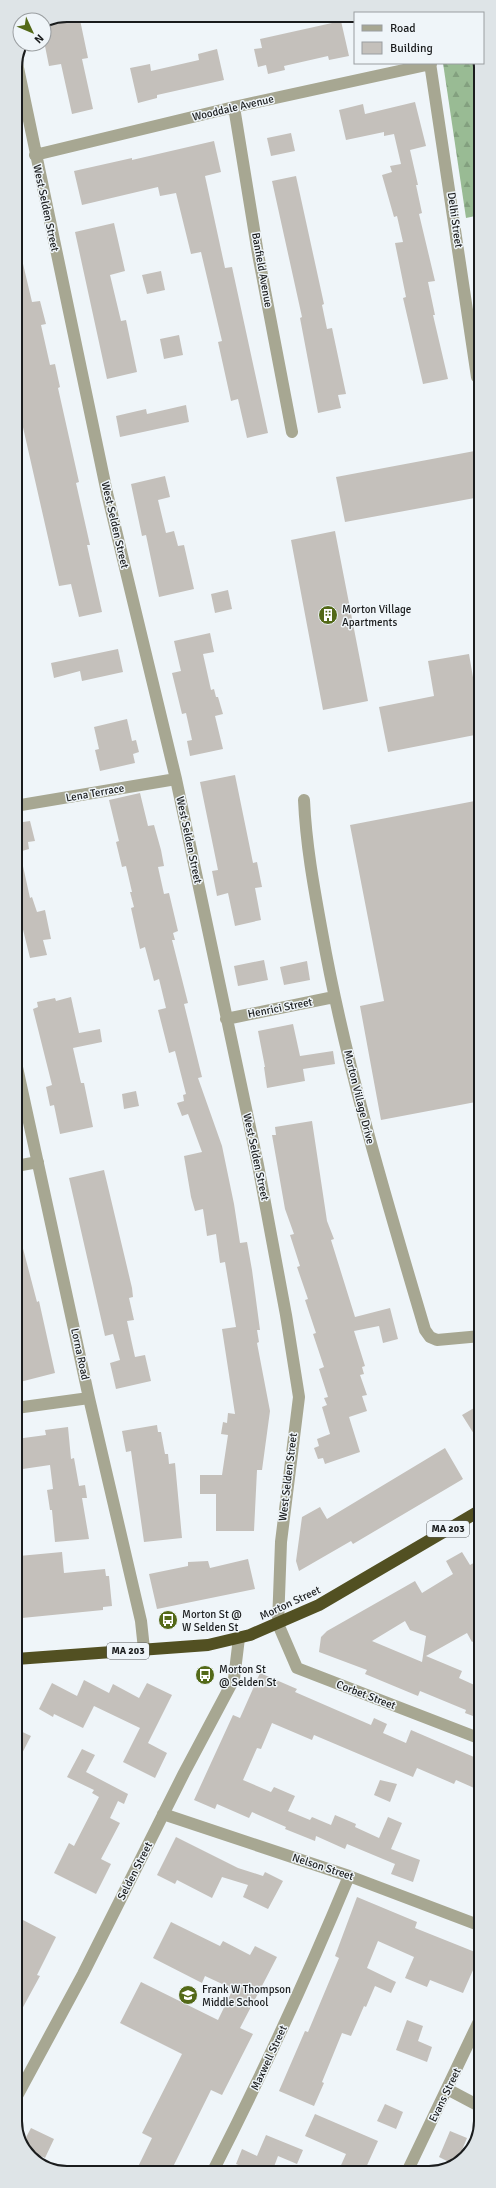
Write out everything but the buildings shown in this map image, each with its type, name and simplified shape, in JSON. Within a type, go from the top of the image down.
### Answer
[{"type":"highway","name":"Morton Street","points":[[22,1659],[208,1645],[239,1638],[278,1624],[319,1605],[474,1514]]},
{"type":"street","name":"Wooddale Avenue","points":[[35,155],[234,107],[426,64]]},
{"type":"street","name":"Delhi Street","points":[[430,64],[474,357]]},
{"type":"street","name":"West Selden Street","points":[[22,89],[111,508],[176,779],[258,1165],[286,1315],[299,1396],[281,1542],[278,1624]]},
{"type":"street","name":"Banfield Avenue","points":[[234,107],[258,254],[292,432]]},
{"type":"street","name":"Lena Terrace","points":[[22,805],[176,779]]},
{"type":"street","name":"Morton Village Drive","points":[[304,800],[306,845],[334,997],[379,1175],[426,1330],[430,1337],[438,1340],[474,1337]]},
{"type":"street","name":"Henrici Street","points":[[226,1019],[334,997]]},
{"type":"street","name":"Lorna Road","points":[[22,1086],[89,1398],[141,1621],[144,1649]]},
{"type":"street","points":[[22,1165],[38,1162]]},
{"type":"street","points":[[22,1407],[89,1398]]},
{"type":"street","name":"Corbet Street","points":[[278,1624],[297,1668],[474,1736]]},
{"type":"street","name":"Selden Street","points":[[22,2087],[83,1974],[163,1814],[234,1679],[239,1638]]},
{"type":"street","name":"Nelson Street","points":[[163,1814],[349,1876],[474,1923]]},
{"type":"street","name":"Maxwell Street","points":[[215,2166],[250,2100],[303,1987],[349,1876]]},
{"type":"street","name":"Evans Street","points":[[410,2166],[474,2031]]},
{"type":"street","points":[[446,2089],[474,2103]]},
{"type":"green space","points":[[443,64],[474,64],[474,216],[466,218]]},
{"type":"place","name":"Morton Village Apartments","points":[[328,615]]},
{"type":"place","name":"Morton St @ W Selden St","points":[[168,1620]]},
{"type":"place","name":"Morton St @ Selden St","points":[[205,1675]]},
{"type":"place","name":"Frank W Thompson Middle School","points":[[188,1995]]}]
